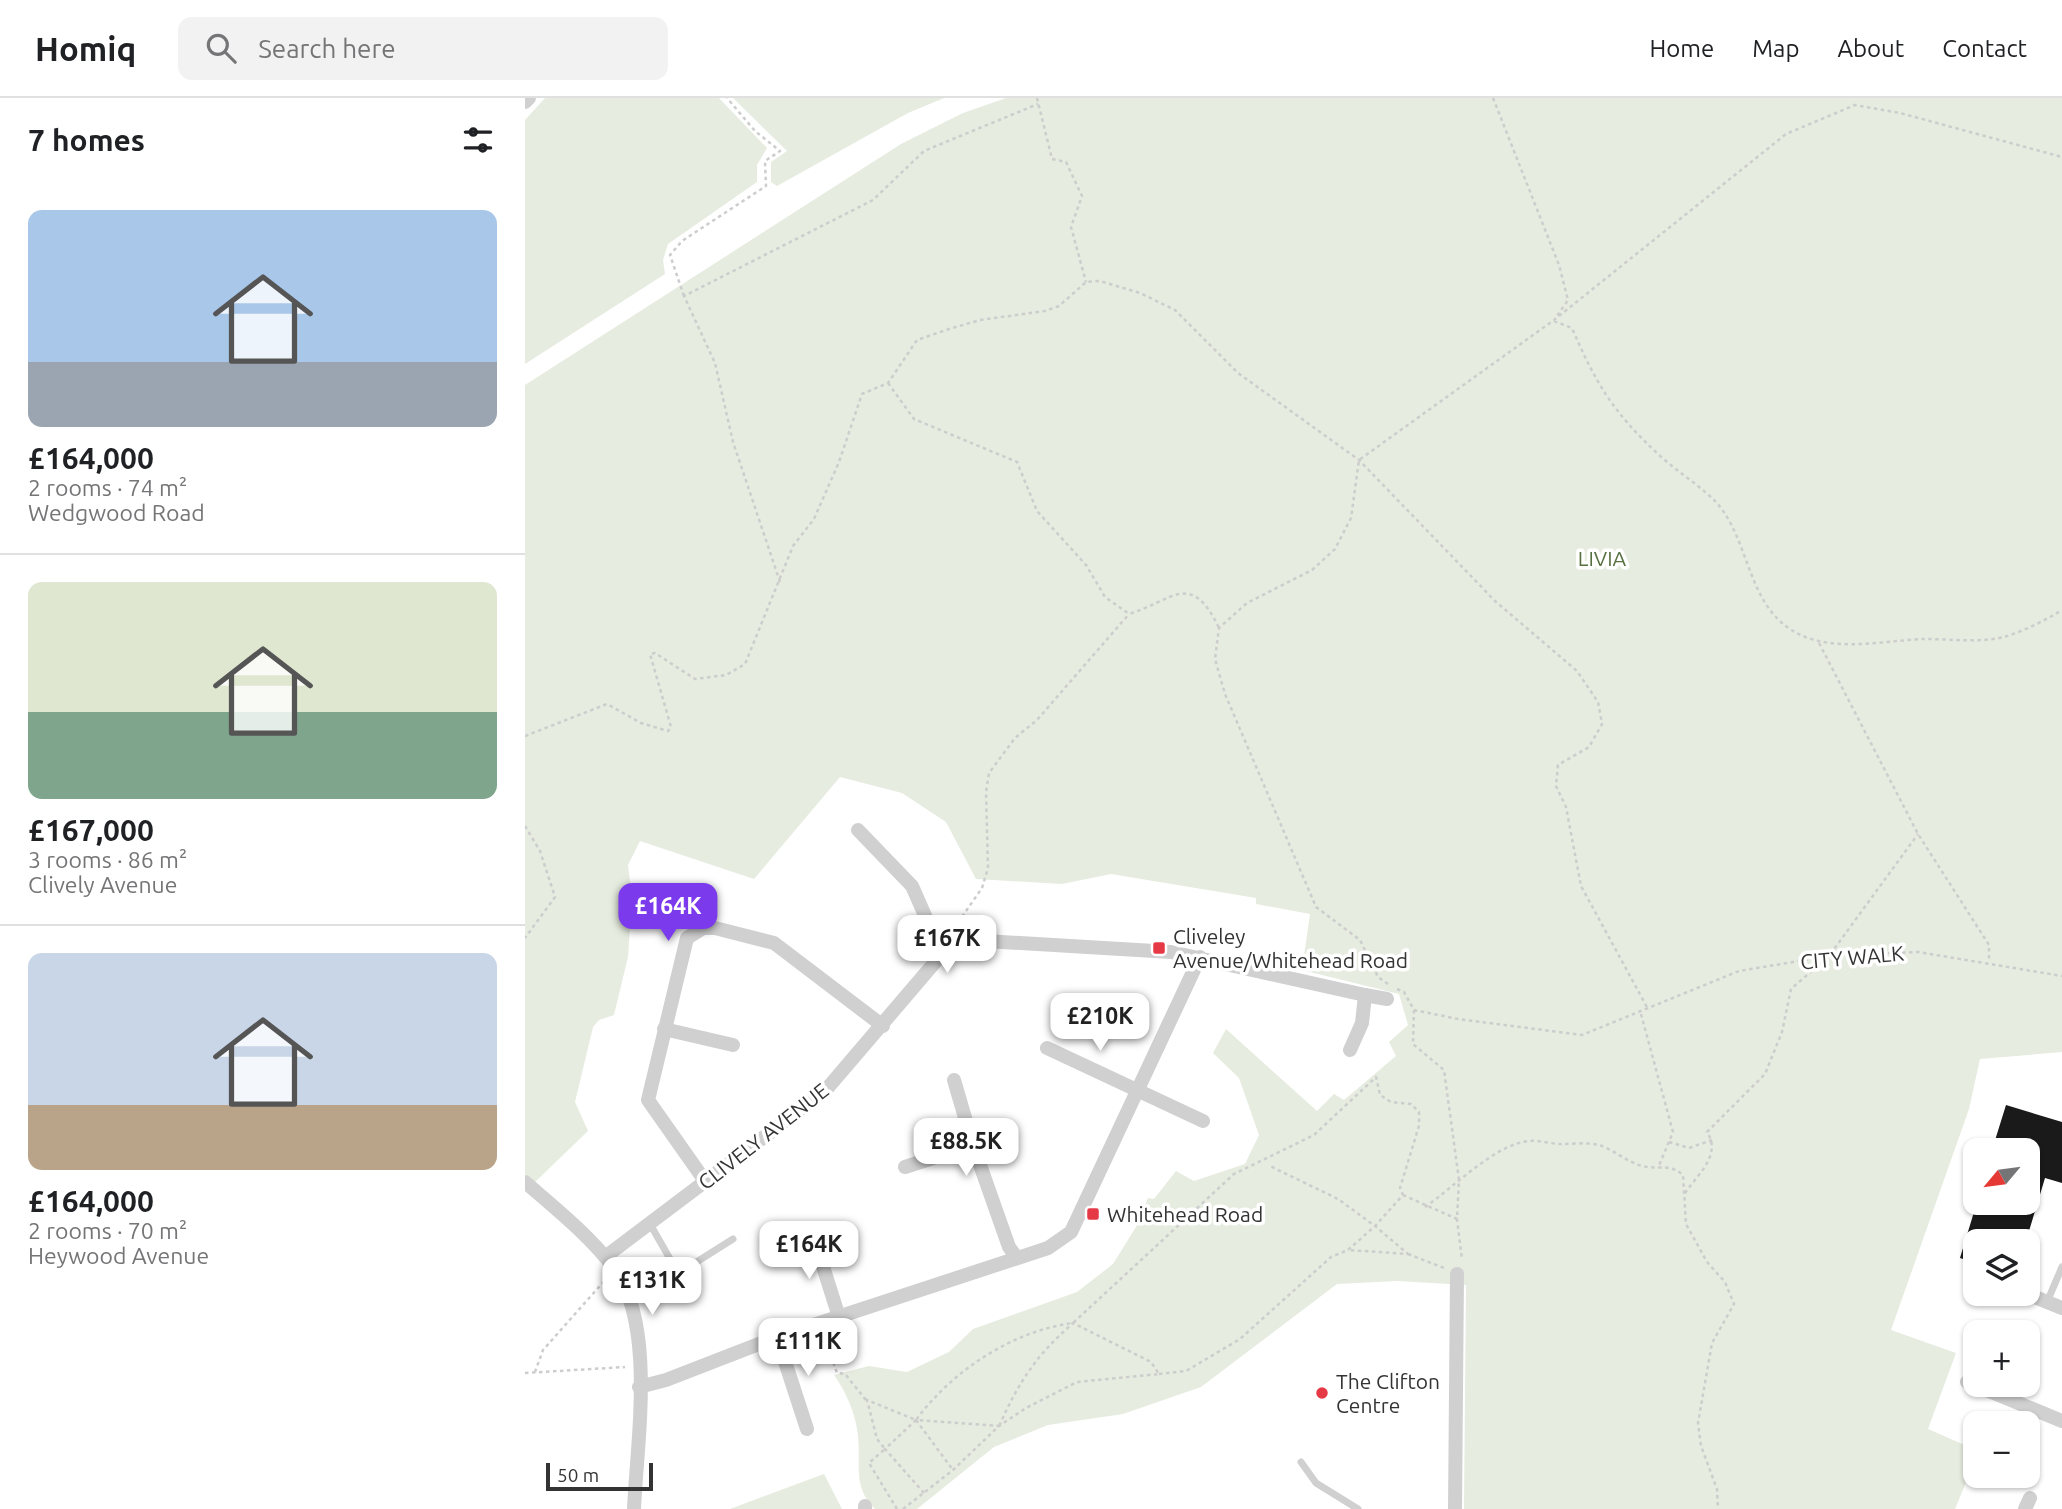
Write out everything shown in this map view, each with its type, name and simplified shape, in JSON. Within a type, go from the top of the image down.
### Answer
[{"type":"street","points":[[525,102],[529,98]]},
{"type":"street","points":[[858,830],[912,886],[941,950],[985,941],[1200,957],[1365,995],[1390,993]]},
{"type":"street","points":[[705,1181],[648,1100],[687,938],[703,928],[715,928],[774,943],[883,1026]]},
{"type":"street","name":"CLIVELY AVENUE","points":[[610,1263],[649,1223],[825,1091],[883,1026],[941,950]]},
{"type":"street","points":[[639,1387],[727,1359],[777,1337],[1048,1248],[1071,1232],[1085,1208],[1200,957]]},
{"type":"street","points":[[1350,1050],[1362,1023],[1365,995]]},
{"type":"street","points":[[664,1029],[733,1045]]},
{"type":"street","points":[[1047,1048],[1203,1121]]},
{"type":"street","points":[[954,1080],[1009,1247],[1017,1258]]},
{"type":"street","points":[[905,1167],[973,1144]]},
{"type":"street","points":[[525,1182],[610,1263],[631,1301],[639,1367],[634,1509]]},
{"type":"street","points":[[813,1235],[839,1317]]},
{"type":"street","points":[[1455,1509],[1457,1274]]},
{"type":"street","points":[[2040,1299],[2062,1308]]},
{"type":"street","points":[[777,1337],[807,1429]]},
{"type":"street","points":[[2004,1397],[2062,1421]]},
{"type":"lane","points":[[649,1223],[677,1271],[686,1293]]},
{"type":"lane","points":[[677,1271],[687,1268],[733,1238]]},
{"type":"lane","points":[[2047,1302],[2062,1268]]},
{"type":"lane","points":[[1301,1462],[1316,1483],[1358,1509]]},
{"type":"path","points":[[727,98],[755,131],[780,150],[765,161],[766,186],[683,241],[670,255],[684,296],[715,363],[733,442],[779,582]]},
{"type":"path","points":[[1037,98],[1052,159],[1066,162],[1082,196],[1070,227],[1086,282]]},
{"type":"path","points":[[1493,98],[1559,265],[1568,300],[1554,320]]},
{"type":"path","points":[[684,296],[873,200],[924,151],[1038,104]]},
{"type":"path","points":[[1219,628],[1247,603],[1312,570],[1335,549],[1351,518],[1359,460],[1554,320],[1786,134],[1855,105],[1900,113],[2062,157]]},
{"type":"path","points":[[525,736],[607,704],[641,723],[668,731],[671,727],[667,706],[649,654],[655,653],[692,678],[719,677],[739,668],[750,656],[793,546],[814,519],[839,462],[862,394],[888,383],[917,340],[980,320],[1045,311],[1059,306],[1086,282],[1100,281],[1140,293],[1175,310],[1238,373],[1359,460],[1495,601],[1577,671],[1598,702],[1602,724],[1589,747],[1558,765],[1556,786],[1566,807],[1581,886],[1648,1009]]},
{"type":"path","points":[[1554,320],[1573,328],[1588,364],[1612,408],[1659,455],[1716,502],[1735,534],[1751,575],[1770,610],[1788,628],[1819,642],[1847,647],[1920,640],[2002,637],[2046,621],[2062,610]]},
{"type":"path","points":[[888,383],[914,419],[1017,462],[1037,511],[1086,565],[1105,597],[1129,614]]},
{"type":"path","points":[[941,950],[982,888],[988,868],[986,792],[989,773],[1015,738],[1037,720],[1129,614],[1173,594],[1186,593],[1201,599],[1219,628],[1215,659],[1225,694],[1316,908],[1360,940],[1378,978],[1390,993],[1404,992],[1415,1010],[1413,1044],[1444,1070],[1459,1180],[1458,1219],[1463,1275],[1408,1254],[1338,1199],[1270,1166]]},
{"type":"path","points":[[1819,642],[1918,834],[1989,945],[1989,962]]},
{"type":"path","points":[[525,827],[540,851],[555,897],[525,938]]},
{"type":"path","points":[[1685,1193],[1713,1152],[1712,1140],[1707,1132],[1765,1074],[1782,1032],[1791,989],[1829,956],[1918,834]]},
{"type":"path","name":"CITY WALK","points":[[1415,1010],[1458,1019],[1583,1035],[1739,971],[1829,956],[1918,952],[2062,976]]},
{"type":"path","points":[[1641,1012],[1673,1132],[1658,1168]]},
{"type":"path","points":[[999,1426],[1019,1381],[1047,1346],[1234,1174],[1314,1135],[1377,1077],[1380,1095],[1391,1102],[1411,1104],[1419,1112],[1419,1126],[1400,1188],[1403,1195],[1425,1207],[1458,1219]]},
{"type":"path","points":[[1425,1207],[1451,1190],[1459,1180],[1491,1157],[1515,1144],[1531,1140],[1553,1144],[1596,1144],[1641,1166],[1666,1166],[1683,1175],[1686,1224],[1707,1262],[1725,1282],[1734,1304],[1712,1343],[1698,1423],[1701,1446],[1717,1489],[1718,1509]]},
{"type":"path","points":[[1669,1142],[1689,1149],[1712,1140]]},
{"type":"path","points":[[903,1509],[953,1470],[999,1426],[1026,1408],[1077,1382],[1186,1371],[1240,1339],[1331,1257],[1348,1250],[1375,1226],[1403,1195]]},
{"type":"path","points":[[1348,1250],[1408,1254]]},
{"type":"path","points":[[535,1372],[543,1350],[610,1263]]},
{"type":"path","points":[[820,1323],[837,1373],[845,1374],[867,1401],[877,1439],[924,1493]]},
{"type":"path","points":[[897,1509],[869,1463],[916,1420],[928,1403],[1002,1345],[1044,1326],[1073,1323],[1151,1362],[1159,1374]]},
{"type":"path","points":[[525,1373],[639,1367]]},
{"type":"path","points":[[867,1401],[916,1420],[999,1426]]},
{"type":"path","points":[[916,1420],[953,1470]]},
{"type":"green space","points":[[545,98],[719,98],[767,148],[757,165],[757,182],[668,244],[663,260],[665,274],[525,364],[525,120]]},
{"type":"green space","points":[[733,98],[944,98],[908,113],[777,186],[771,182],[771,162],[787,151]]},
{"type":"green space","name":"LIVIA","points":[[1006,98],[2062,98],[2062,1052],[1980,1059],[1969,1109],[1891,1330],[1956,1353],[1928,1429],[1963,1444],[1964,1488],[1955,1509],[1464,1509],[1466,1285],[1397,1281],[1337,1284],[1201,1387],[1123,1414],[1048,1425],[994,1447],[917,1509],[875,1509],[860,1484],[858,1436],[853,1412],[834,1375],[869,1366],[907,1372],[949,1352],[973,1329],[1077,1292],[1113,1264],[1136,1227],[1148,1198],[1154,1199],[1176,1171],[1194,1181],[1245,1164],[1259,1135],[1239,1078],[1213,1053],[1226,1029],[1317,1111],[1334,1094],[1344,1100],[1396,1056],[1389,1042],[1408,1025],[1399,994],[1302,970],[1310,914],[1256,904],[1256,898],[1111,874],[1062,884],[976,879],[946,822],[902,793],[840,777],[754,879],[640,841],[628,865],[632,897],[628,957],[614,1015],[599,1020],[593,1027],[575,1102],[588,1131],[534,1183],[525,1174],[525,385],[901,144],[963,113]]},
{"type":"green space","points":[[824,1474],[842,1509],[730,1509]]},
{"type":"building","points":[[2006,1105],[2062,1122],[2062,1183],[2045,1178],[2041,1191],[2041,1138],[1996,1138]]},
{"type":"building","points":[[1973,1215],[2034,1215],[2030,1229],[1969,1229]]},
{"type":"place","name":"Cliveley Avenue/Whitehead Road","points":[[1159,948]]},
{"type":"place","name":"Whitehead Road","points":[[1093,1214]]},
{"type":"place","name":"The Clifton Centre","points":[[1322,1393]]}]
